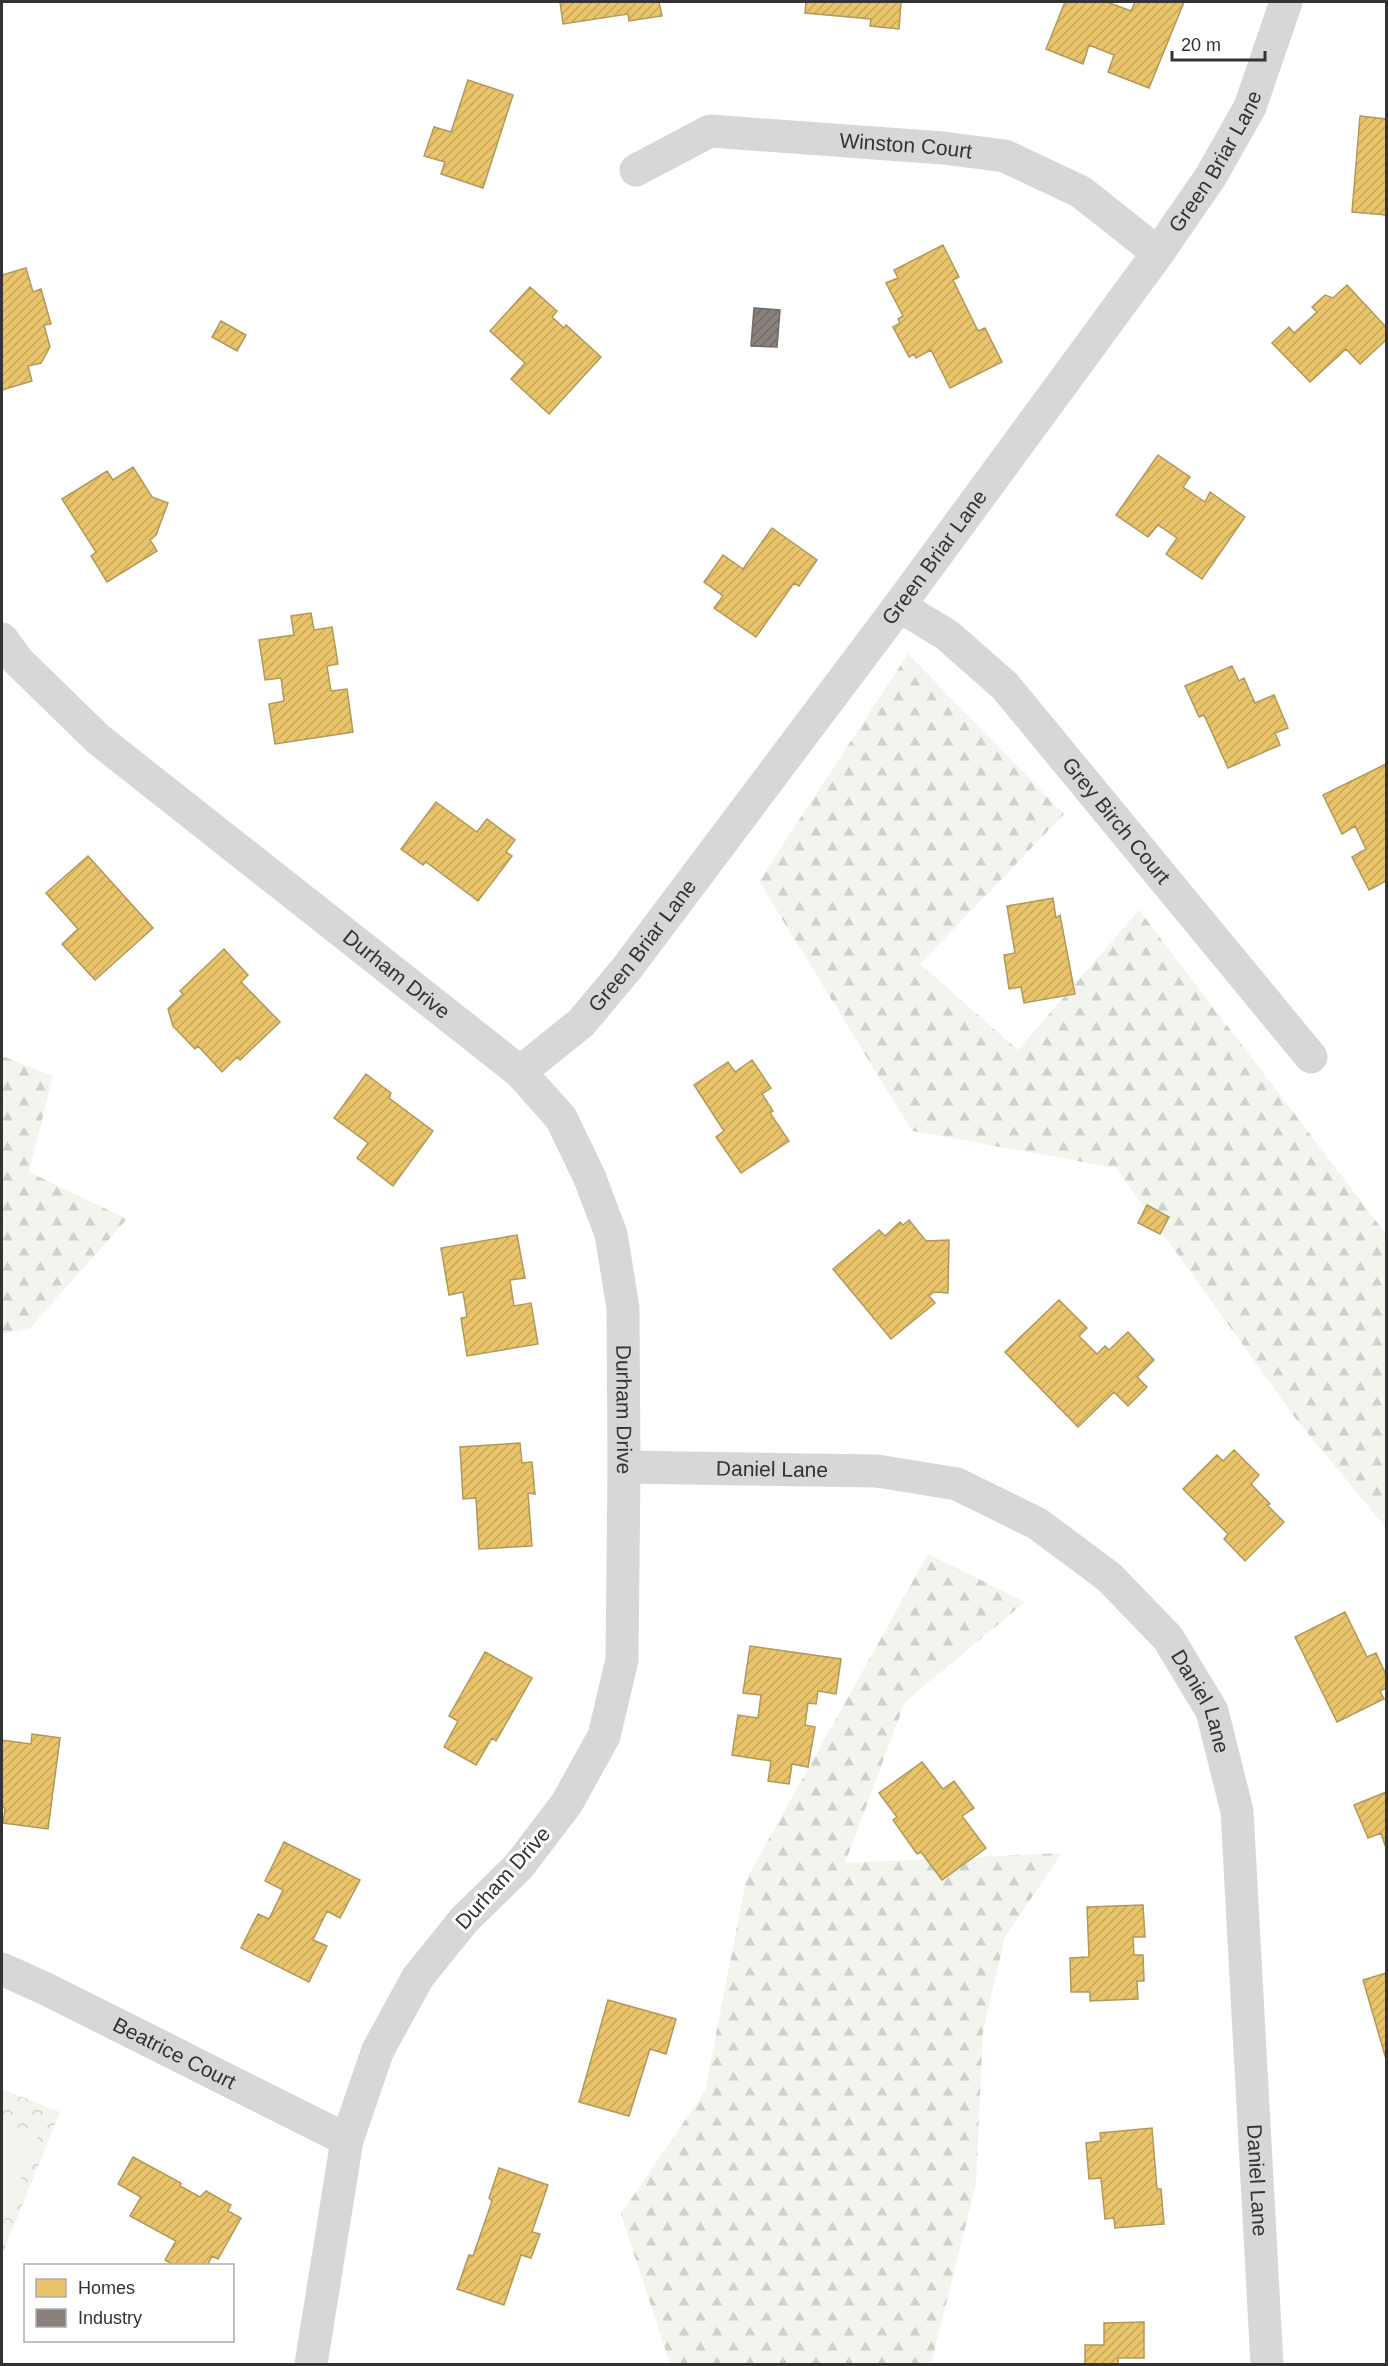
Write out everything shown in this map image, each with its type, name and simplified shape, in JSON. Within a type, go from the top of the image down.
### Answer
[{"type":"street","name":"Green Briar Lane","points":[[520,1072],[581,1023],[627,968],[899,606],[1158,253],[1211,176],[1250,107],[1286,2]]},
{"type":"street","name":"Winston Court","points":[[636,170],[710,131],[943,148],[1005,156],[1081,192],[1158,253]]},
{"type":"street","name":"Grey Birch Court","points":[[899,606],[947,635],[1005,686],[1311,1057]]},
{"type":"street","name":"Durham Drive","points":[[2,639],[18,661],[98,739],[520,1072],[561,1118],[589,1176],[610,1234],[623,1308],[622,1660],[603,1736],[560,1812],[519,1866],[464,1920],[418,1977],[378,2050],[347,2140],[311,2364]]},
{"type":"street","name":"Daniel Lane","points":[[624,1467],[877,1472],[957,1484],[1038,1524],[1109,1577],[1168,1638],[1212,1711],[1237,1811],[1267,2364]]},
{"type":"street","name":"Beatrice Court","points":[[2,1969],[347,2140]]},
{"type":"green space","points":[[908,654],[1064,814],[920,964],[1018,1050],[1139,910],[1386,1234],[1386,1528],[1296,1419],[1116,1168],[912,1131],[759,881]]},
{"type":"green space","points":[[2,1056],[53,1076],[29,1172],[127,1219],[30,1328],[2,1334]]},
{"type":"green space","points":[[928,1554],[1025,1602],[905,1702],[845,1863],[1062,1853],[1005,1937],[983,2030],[976,2184],[931,2364],[670,2364],[621,2214],[705,2091],[746,1880]]},
{"type":"green space","points":[[2,2089],[60,2112],[2,2255]]},
{"type":"green space","points":[[2,2121],[38,2136],[2,2225]]},
{"type":"building: Homes","points":[[560,2],[659,2],[662,16],[629,21],[628,14],[563,24]]},
{"type":"building: Homes","points":[[806,2],[901,2],[899,29],[870,26],[871,19],[805,13]]},
{"type":"building: Homes","points":[[1065,2],[1107,2],[1131,11],[1135,2],[1184,2],[1149,88],[1108,72],[1114,55],[1089,45],[1083,64],[1046,49]]},
{"type":"building: Homes","points":[[468,80],[513,95],[483,188],[441,174],[445,162],[424,156],[434,127],[451,132]]},
{"type":"building: Homes","points":[[1360,116],[1386,119],[1386,215],[1352,212]]},
{"type":"building: Homes","points":[[943,245],[959,277],[953,280],[978,331],[985,328],[1002,362],[950,388],[931,350],[916,358],[914,354],[909,357],[893,327],[900,323],[898,319],[903,316],[886,283],[898,278],[894,270]]},
{"type":"building: Homes","points":[[26,268],[33,292],[41,289],[51,324],[44,325],[50,347],[41,363],[28,366],[32,381],[2,390],[2,275]]},
{"type":"building: Homes","points":[[1347,285],[1386,327],[1386,340],[1360,364],[1346,349],[1310,382],[1272,343],[1289,327],[1294,333],[1317,312],[1312,307],[1325,295],[1333,298]]},
{"type":"building: Homes","points":[[530,287],[557,311],[552,317],[564,328],[566,325],[601,357],[549,414],[511,379],[525,363],[490,331]]},
{"type":"building: Homes","points":[[221,321],[246,335],[237,351],[212,337]]},
{"type":"building: Homes","points":[[1158,455],[1190,477],[1183,487],[1205,502],[1210,492],[1245,517],[1202,579],[1166,554],[1177,538],[1158,525],[1148,537],[1116,515]]},
{"type":"building: Homes","points":[[133,467],[152,497],[168,503],[156,535],[150,540],[157,551],[107,582],[91,556],[96,552],[62,499],[107,471],[113,480]]},
{"type":"building: Homes","points":[[772,528],[817,560],[799,586],[794,583],[756,637],[714,608],[723,596],[704,582],[723,555],[743,569]]},
{"type":"building: Homes","points":[[311,613],[314,630],[332,627],[338,664],[327,666],[331,691],[347,689],[353,732],[275,744],[269,704],[284,701],[281,678],[265,680],[259,640],[294,635],[291,616]]},
{"type":"building: Homes","points":[[1232,666],[1239,681],[1244,678],[1255,703],[1274,695],[1288,728],[1275,733],[1280,745],[1228,768],[1204,715],[1199,717],[1185,686]]},
{"type":"building: Homes","points":[[1386,764],[1386,881],[1369,890],[1352,857],[1366,849],[1355,826],[1342,834],[1323,795]]},
{"type":"building: Homes","points":[[436,802],[477,832],[487,819],[515,840],[506,852],[512,856],[478,901],[426,862],[423,865],[401,849]]},
{"type":"building: Homes","points":[[88,856],[153,928],[95,980],[62,944],[78,929],[46,893]]},
{"type":"building: Homes","points":[[1053,898],[1056,918],[1060,915],[1075,994],[1024,1003],[1021,987],[1009,989],[1004,955],[1015,953],[1007,906]]},
{"type":"building: Homes","points":[[224,949],[248,975],[241,982],[280,1022],[240,1060],[237,1057],[222,1072],[198,1046],[195,1049],[173,1026],[168,1009],[183,994],[180,991]]},
{"type":"building: Homes","points":[[752,1060],[771,1088],[762,1094],[773,1111],[770,1113],[789,1141],[741,1173],[716,1137],[724,1131],[694,1085],[728,1062],[735,1072]]},
{"type":"building: Homes","points":[[366,1074],[391,1093],[389,1098],[433,1131],[393,1186],[357,1158],[368,1143],[334,1118]]},
{"type":"building: Homes","points":[[1147,1205],[1169,1217],[1160,1234],[1138,1223]]},
{"type":"building: Homes","points":[[909,1220],[926,1241],[949,1240],[948,1293],[934,1292],[929,1296],[935,1303],[891,1339],[833,1269],[879,1230],[885,1236],[900,1222],[903,1225]]},
{"type":"building: Homes","points":[[517,1235],[525,1278],[510,1280],[514,1306],[531,1303],[538,1344],[467,1356],[461,1318],[467,1317],[463,1292],[449,1295],[441,1248]]},
{"type":"building: Homes","points":[[1059,1300],[1087,1328],[1079,1336],[1097,1354],[1105,1346],[1109,1350],[1128,1332],[1154,1360],[1137,1377],[1147,1387],[1128,1406],[1114,1392],[1078,1427],[1005,1352]]},
{"type":"building: Homes","points":[[520,1443],[522,1463],[532,1462],[535,1494],[528,1493],[532,1546],[479,1549],[476,1498],[463,1499],[460,1447]]},
{"type":"building: Homes","points":[[1234,1450],[1259,1475],[1251,1484],[1284,1522],[1245,1561],[1224,1539],[1228,1534],[1183,1489],[1217,1455],[1223,1461]]},
{"type":"building: Homes","points":[[1345,1612],[1367,1657],[1376,1653],[1386,1675],[1386,1688],[1380,1691],[1384,1699],[1337,1722],[1295,1637]]},
{"type":"building: Homes","points":[[750,1646],[841,1659],[836,1694],[818,1691],[816,1704],[808,1703],[805,1725],[815,1727],[808,1767],[792,1764],[789,1784],[768,1781],[771,1761],[732,1755],[738,1715],[758,1718],[761,1695],[743,1693]]},
{"type":"building: Homes","points":[[485,1652],[532,1678],[496,1741],[492,1738],[476,1765],[444,1747],[458,1721],[449,1716]]},
{"type":"building: Homes","points":[[32,1734],[60,1738],[48,1829],[3,1823],[5,1808],[2,1807],[2,1740],[31,1744]]},
{"type":"building: Homes","points":[[922,1762],[943,1789],[954,1781],[974,1808],[962,1816],[986,1848],[942,1880],[921,1852],[917,1854],[893,1820],[897,1817],[879,1793]]},
{"type":"building: Homes","points":[[1386,1792],[1386,1848],[1381,1833],[1368,1838],[1354,1805]]},
{"type":"building: Homes","points":[[284,1842],[360,1880],[340,1918],[327,1911],[313,1940],[327,1946],[309,1982],[241,1948],[258,1914],[269,1919],[283,1890],[265,1881]]},
{"type":"building: Homes","points":[[1143,1905],[1145,1937],[1133,1937],[1134,1955],[1143,1955],[1144,1981],[1137,1981],[1138,1999],[1090,2001],[1090,1992],[1071,1992],[1070,1958],[1089,1957],[1087,1907]]},
{"type":"building: Homes","points":[[1386,1973],[1386,2059],[1363,1980]]},
{"type":"building: Homes","points":[[608,2000],[676,2019],[666,2054],[650,2049],[629,2116],[579,2102]]},
{"type":"building: Homes","points":[[1152,2128],[1157,2189],[1161,2189],[1164,2224],[1115,2228],[1114,2218],[1105,2219],[1101,2178],[1089,2179],[1086,2143],[1101,2141],[1100,2133]]},
{"type":"building: Homes","points":[[133,2157],[181,2183],[180,2186],[200,2197],[206,2191],[231,2205],[228,2211],[241,2218],[218,2259],[212,2256],[208,2264],[172,2264],[165,2260],[176,2241],[130,2216],[141,2197],[118,2184]]},
{"type":"building: Homes","points":[[499,2168],[548,2185],[532,2232],[540,2234],[531,2258],[521,2255],[504,2305],[457,2289],[469,2255],[473,2256],[492,2201],[489,2198]]},
{"type":"building: Homes","points":[[1144,2322],[1144,2358],[1118,2358],[1118,2364],[1082,2364],[1085,2363],[1085,2345],[1104,2345],[1104,2323]]},
{"type":"building: Industry","points":[[754,308],[780,310],[777,347],[751,346]]}]
